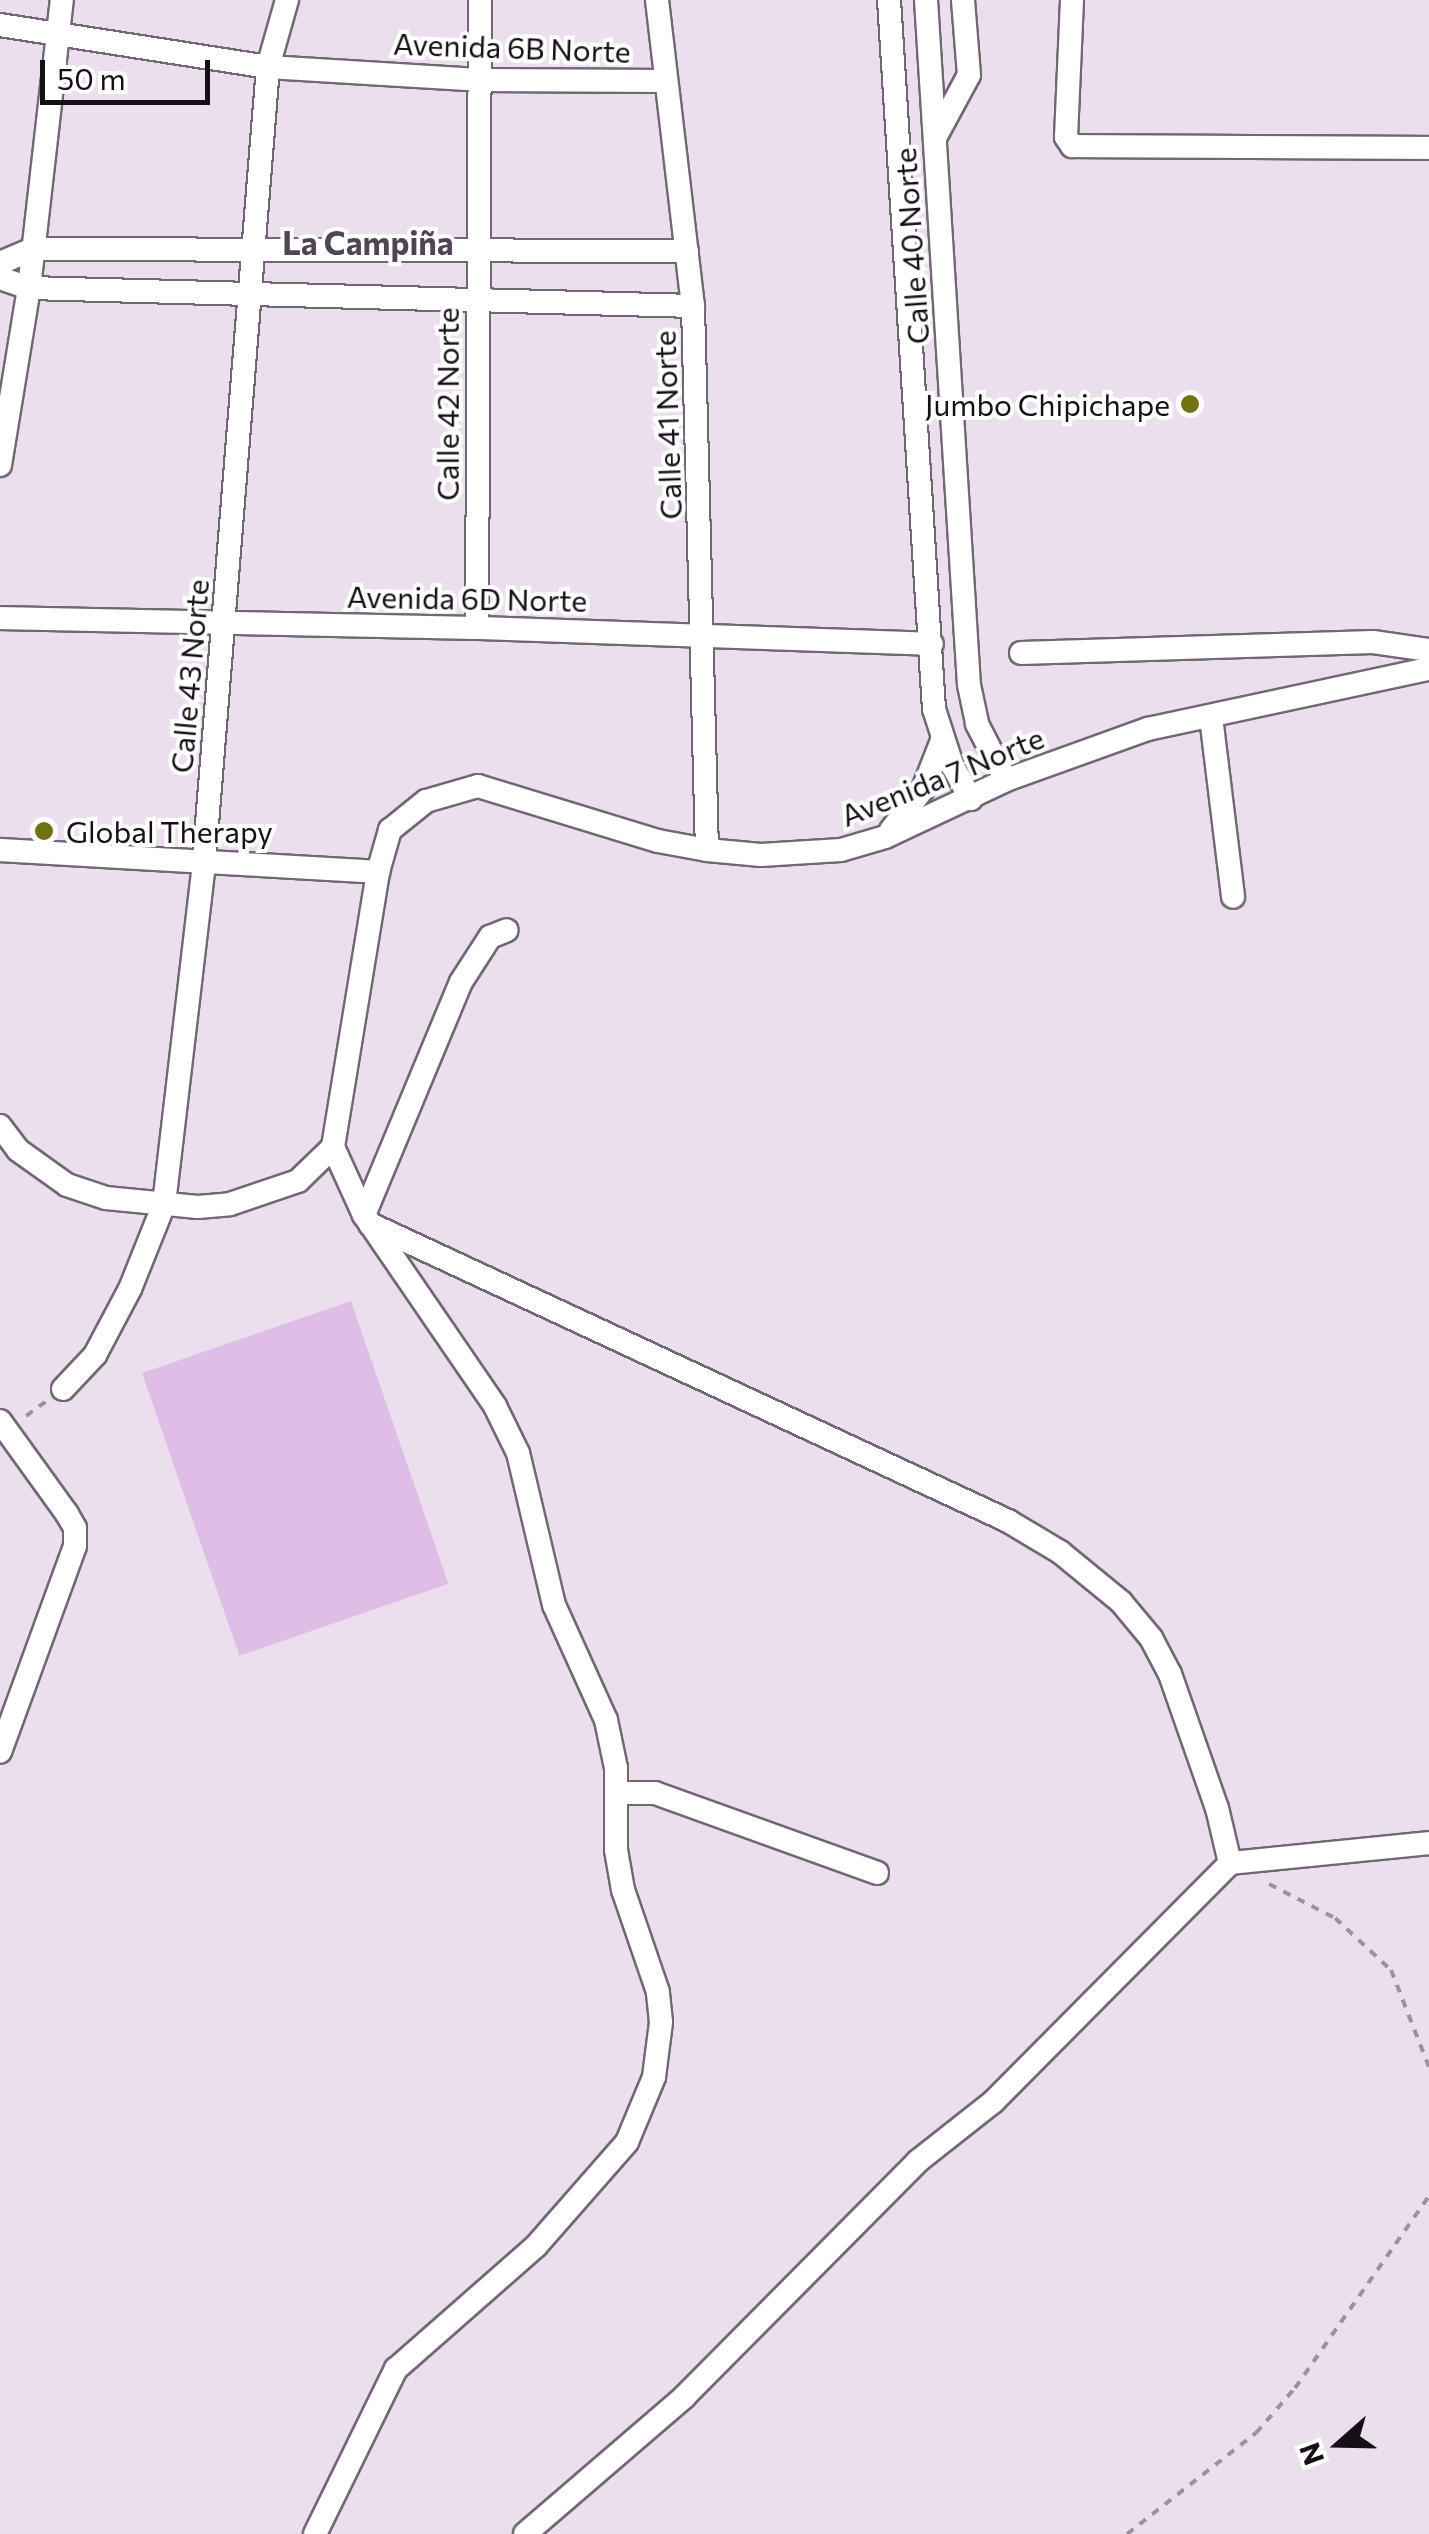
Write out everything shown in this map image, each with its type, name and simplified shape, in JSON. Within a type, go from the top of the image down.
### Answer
[{"type":"street","points":[[0,466],[29,288],[62,0]]},
{"type":"street","name":"Calle 43 Norte","points":[[62,1390],[94,1355],[130,1289],[164,1204],[204,861],[268,67],[286,0]]},
{"type":"street","name":"Calle 42 Norte","points":[[477,628],[480,0]]},
{"type":"street","name":"Calle 41 Norte","points":[[657,0],[693,306],[708,850]]},
{"type":"street","name":"Calle 40 Norte","points":[[889,0],[934,709],[970,799]]},
{"type":"street","name":"Calle 40 Norte","points":[[926,0],[969,686],[978,724],[1006,780]]},
{"type":"street","points":[[934,139],[969,74],[964,0]]},
{"type":"street","points":[[1072,0],[1066,137],[1072,146],[1429,148]]},
{"type":"street","name":"Avenida 6B Norte","points":[[0,25],[268,67],[479,80],[666,81]]},
{"type":"street","points":[[0,264],[33,249],[687,252]]},
{"type":"street","points":[[0,278],[29,288],[693,306]]},
{"type":"street","name":"Avenida 6D Norte","points":[[0,618],[704,634],[932,644]]},
{"type":"street","points":[[1021,653],[1373,642],[1429,650]]},
{"type":"street","name":"Avenida 7 Norte","points":[[333,1147],[378,872],[390,830],[426,800],[478,786],[658,841],[708,850],[805,854],[841,850],[885,837],[1006,780],[1148,729],[1429,669]]},
{"type":"street","points":[[1211,717],[1233,897]]},
{"type":"street","points":[[885,837],[923,789],[943,738]]},
{"type":"street","points":[[0,850],[378,872]]},
{"type":"street","points":[[367,1219],[461,982],[490,937],[506,930]]},
{"type":"street","points":[[0,1126],[18,1150],[68,1185],[106,1198],[164,1204],[230,1204],[298,1181],[333,1147],[367,1219],[495,1406],[518,1454],[554,1604],[606,1720],[623,1890],[658,1992],[661,2022],[654,2076],[627,2142],[536,2246],[396,2369],[315,2534]]},
{"type":"street","points":[[367,1219],[1008,1521],[1060,1552],[1121,1602],[1151,1638],[1176,1690],[1216,1808],[1230,1863]]},
{"type":"street","points":[[0,1752],[5,1724],[75,1546],[74,1528],[3,1430]]},
{"type":"street","points":[[616,1793],[655,1793],[692,1804],[877,1872]]},
{"type":"street","points":[[524,2534],[684,2398],[918,2161],[993,2102],[1230,1863],[1429,1844]]},
{"type":"path","points":[[3,1430],[62,1390]]},
{"type":"path","points":[[1230,1863],[1335,1918],[1390,1970],[1429,2068]]},
{"type":"path","points":[[1127,2534],[1143,2517],[1256,2433],[1295,2388],[1429,2196]]},
{"type":"shaded area","points":[[351,1301],[448,1584],[239,1656],[142,1373]]},
{"type":"place","name":"Jumbo Chipichape","points":[[1190,404]]},
{"type":"place","name":"Global Therapy","points":[[44,831]]},
{"type":"district","name":"La Campiña","points":[[368,242]]}]
